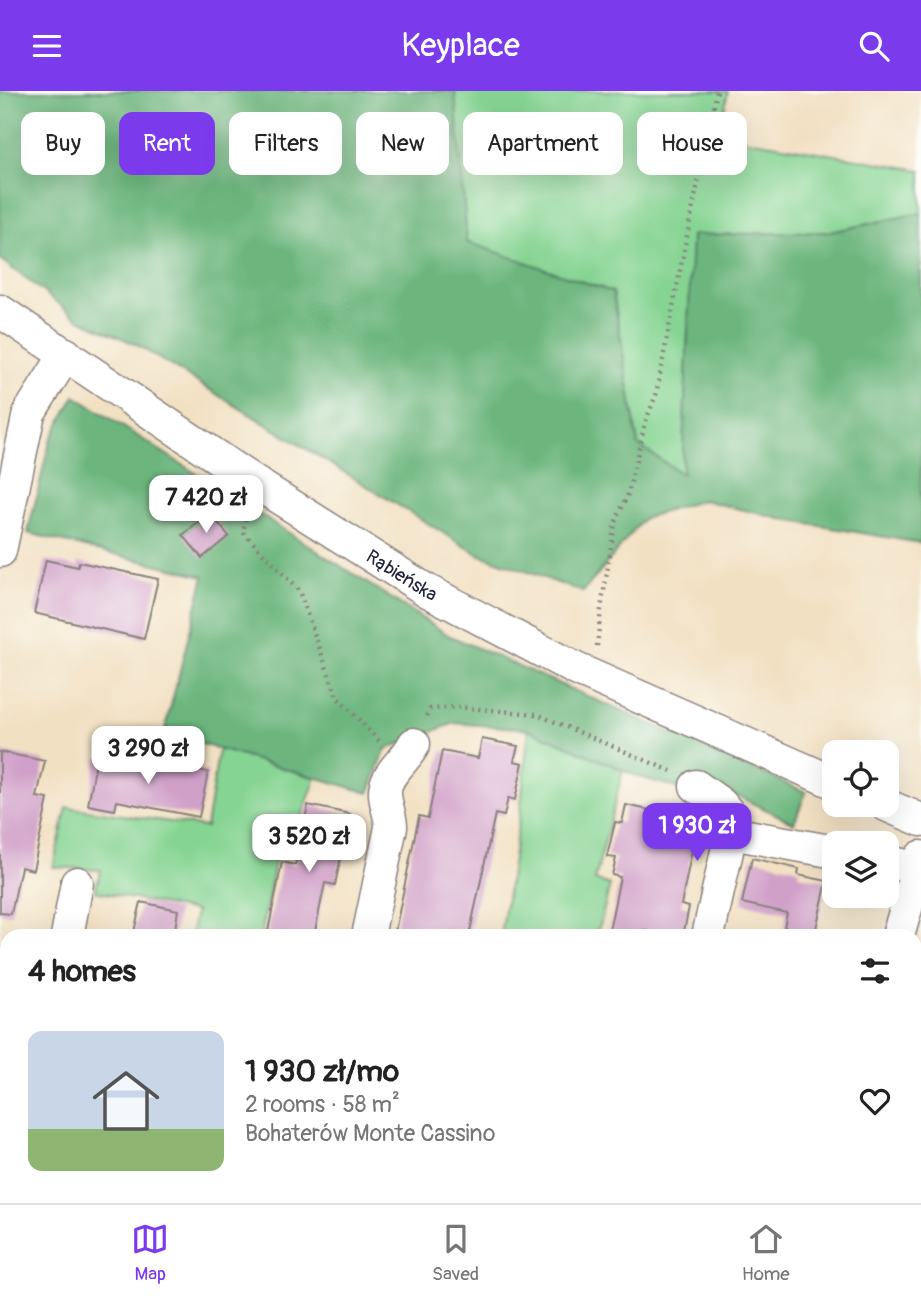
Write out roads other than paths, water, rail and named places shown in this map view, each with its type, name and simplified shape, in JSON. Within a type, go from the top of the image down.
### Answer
[{"type":"street","name":"Rąbieńska","points":[[0,311],[254,482],[426,590],[594,678],[822,777]]},
{"type":"street","points":[[0,551],[29,412],[66,354]]},
{"type":"street","points":[[369,929],[391,827],[385,795],[386,785],[407,755]]},
{"type":"street","points":[[696,786],[721,804],[731,816],[731,833],[710,929]]},
{"type":"street","points":[[899,810],[921,820]]},
{"type":"street","points":[[731,833],[822,850]]},
{"type":"street","points":[[899,929],[908,862]]},
{"type":"street","points":[[67,929],[77,883]]}]
